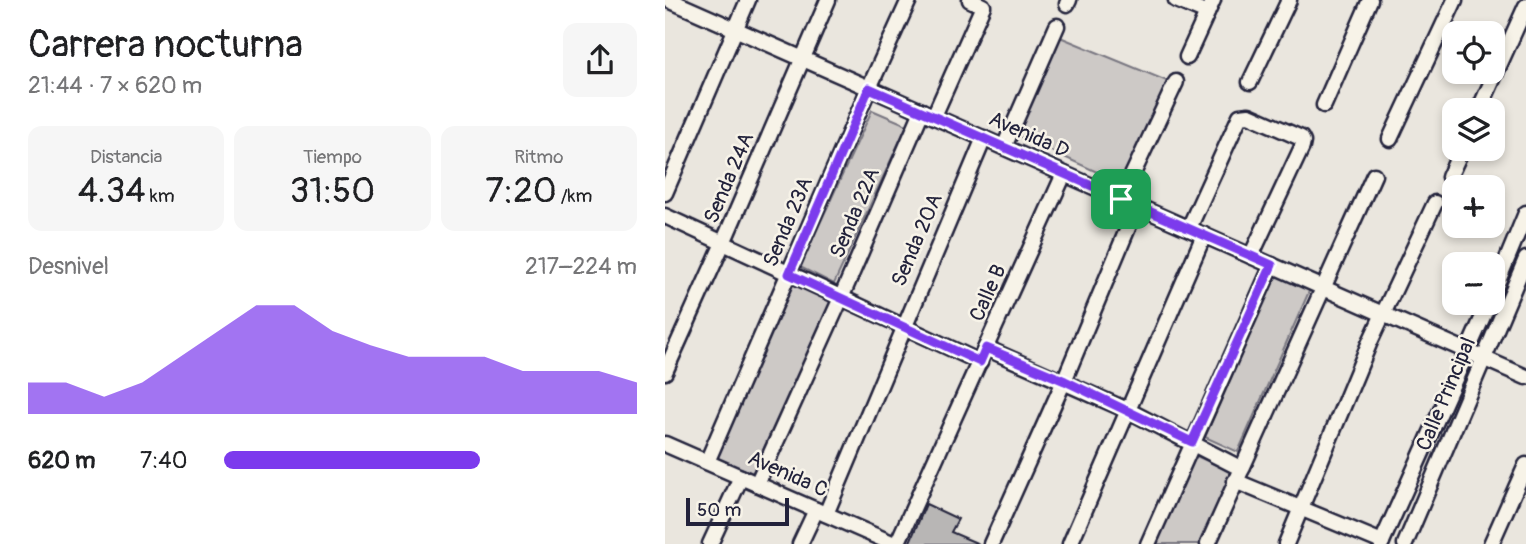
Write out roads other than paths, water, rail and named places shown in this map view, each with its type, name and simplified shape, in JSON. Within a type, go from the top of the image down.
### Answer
[{"type":"street","name":"Avenida D","points":[[669,0],[1526,377]]},
{"type":"street","points":[[665,193],[748,0]]},
{"type":"street","name":"Senda 24A","points":[[665,372],[828,0]]},
{"type":"street","name":"Senda 23A","points":[[707,462],[909,0]]},
{"type":"street","points":[[1176,0],[1210,6],[1187,57]]},
{"type":"street","points":[[1250,82],[1289,0]]},
{"type":"street","points":[[1324,105],[1370,0]]},
{"type":"street","points":[[1390,139],[1455,0]]},
{"type":"street","name":"Senda 22A","points":[[757,484],[977,3]]},
{"type":"street","points":[[1484,98],[1526,6]]},
{"type":"street","points":[[1004,147],[1057,26]]},
{"type":"street","points":[[1121,199],[1175,82]]},
{"type":"street","points":[[1189,228],[1240,116],[1244,114],[1301,138],[1303,142],[1251,256]]},
{"type":"street","name":"Senda 20A","points":[[800,544],[821,512],[984,138]]},
{"type":"street","name":"Calle B","points":[[895,544],[1064,174]]},
{"type":"street","points":[[1208,544],[1374,174]]},
{"type":"street","points":[[1286,544],[1383,314],[1435,203]]},
{"type":"street","points":[[991,544],[1065,381],[1137,206]]},
{"type":"street","points":[[1505,272],[1519,248],[1526,214]]},
{"type":"street","points":[[665,216],[980,362]]},
{"type":"street","points":[[1070,544],[1204,235]]},
{"type":"street","name":"Calle Principal","points":[[1411,542],[1526,259]]},
{"type":"street","points":[[1148,544],[1272,265]]},
{"type":"street","name":"Calle Principal","points":[[1382,543],[1484,315]]},
{"type":"street","points":[[986,348],[1065,381],[1192,442],[1239,475],[1300,508],[1382,543]]},
{"type":"street","name":"Avenida C","points":[[665,443],[895,544]]},
{"type":"street","points":[[1491,544],[1526,465]]},
{"type":"street","points":[[711,544],[741,477]]}]
